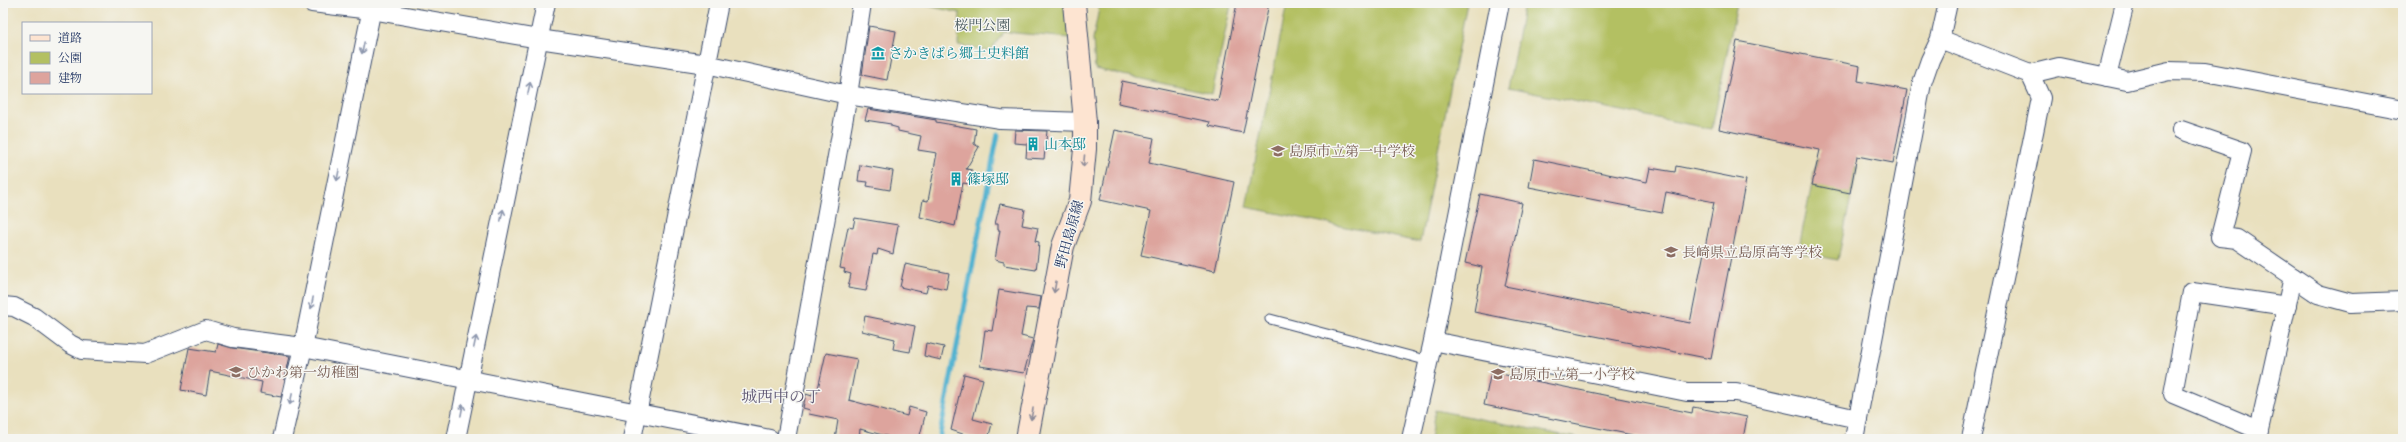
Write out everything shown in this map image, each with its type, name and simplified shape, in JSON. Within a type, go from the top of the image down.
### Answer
[{"type":"main road","name":"野田島原線","points":[[1027,439],[1063,246],[1080,201],[1085,149],[1085,122],[1074,3]]},
{"type":"street","points":[[312,3],[372,6],[539,39],[706,64],[848,95],[1000,119],[1085,122]]},
{"type":"street","points":[[456,439],[546,3]]},
{"type":"street","points":[[632,439],[719,3]]},
{"type":"street","points":[[786,439],[848,95],[862,3]]},
{"type":"street","points":[[1411,439],[1433,342],[1500,3]]},
{"type":"street","points":[[1854,439],[1922,83],[1930,60],[1940,39],[1948,3]]},
{"type":"street","points":[[2107,77],[2125,3]]},
{"type":"street","points":[[282,439],[303,347],[372,6]]},
{"type":"street","points":[[1940,39],[2030,74],[2059,67],[2127,81],[2169,70],[2204,72],[2403,110]]},
{"type":"street","points":[[1971,439],[2041,98],[2030,74]]},
{"type":"street","points":[[2181,130],[2242,151],[2220,237],[2237,239],[2318,294],[2351,303],[2403,301]]},
{"type":"street","points":[[2287,306],[2192,292],[2173,394],[2258,435],[2287,306],[2293,277]]},
{"type":"street","points":[[3,306],[14,307],[34,316],[70,344],[82,350],[145,354],[206,330],[233,338],[303,347],[770,439]]},
{"type":"street","points":[[1433,342],[1687,392],[1736,392],[1858,420]]},
{"type":"lane","points":[[1270,319],[1429,361]]},
{"type":"green space","name":"桜門公園","points":[[914,3],[1066,3],[1070,38],[1004,32],[990,51],[958,45],[960,13]]},
{"type":"green space","points":[[1100,3],[1231,5],[1212,94],[1095,69],[1093,39]]},
{"type":"green space","points":[[1287,3],[1467,3],[1420,242],[1246,207]]},
{"type":"green space","points":[[1524,3],[1737,3],[1712,129],[1508,88]]},
{"type":"green space","points":[[1817,159],[1857,167],[1838,260],[1798,252]]},
{"type":"green space","points":[[1435,410],[1582,439],[1430,439]]},
{"type":"building","points":[[1237,3],[1269,3],[1243,133],[1209,126],[1210,122],[1118,103],[1122,81],[1218,101]]},
{"type":"building","name":"さかきばら郷土史料館","points":[[869,26],[896,31],[887,80],[862,75]]},
{"type":"building","points":[[1737,41],[1860,66],[1858,81],[1907,90],[1893,163],[1857,156],[1850,193],[1812,185],[1820,150],[1719,129]]},
{"type":"building","points":[[868,109],[936,120],[936,122],[976,129],[974,144],[979,147],[966,169],[972,170],[969,184],[963,183],[955,226],[920,217],[923,200],[928,201],[937,153],[918,150],[921,136],[898,131],[898,128],[891,126],[891,124],[865,120]]},
{"type":"building","name":"山本邸","points":[[1015,130],[1047,131],[1044,159],[1026,158],[1027,144],[1014,143]]},
{"type":"building","points":[[1115,130],[1154,138],[1149,163],[1234,182],[1215,271],[1141,255],[1151,211],[1100,200]]},
{"type":"building","points":[[1534,159],[1647,182],[1650,168],[1675,172],[1676,166],[1746,180],[1711,359],[1474,312],[1482,267],[1465,263],[1480,194],[1522,203],[1505,286],[1690,323],[1714,202],[1666,192],[1662,213],[1529,187]]},
{"type":"building","points":[[860,165],[893,171],[890,190],[867,186],[868,182],[858,181]]},
{"type":"building","points":[[1000,204],[1025,209],[1022,225],[1038,228],[1035,241],[1039,242],[1036,270],[1004,265],[1004,262],[995,260],[1000,230],[998,230],[998,224],[995,224]]},
{"type":"building","points":[[855,218],[898,225],[893,254],[878,249],[877,255],[873,254],[866,291],[848,288],[851,274],[844,272],[845,269],[840,268],[848,227],[853,228]]},
{"type":"building","points":[[905,264],[949,273],[946,289],[928,285],[926,293],[900,287]]},
{"type":"building","points":[[999,290],[1041,297],[1039,309],[1026,308],[1021,336],[1033,339],[1024,373],[980,366],[985,330],[992,331]]},
{"type":"building","points":[[865,316],[915,326],[910,352],[893,349],[895,339],[862,331]]},
{"type":"building","points":[[926,343],[944,347],[941,360],[924,356]]},
{"type":"building","points":[[218,344],[232,348],[290,356],[281,397],[260,393],[262,382],[210,371],[206,395],[181,390],[189,348],[216,352]]},
{"type":"building","points":[[826,353],[857,359],[849,400],[907,416],[909,407],[926,412],[919,439],[889,439],[890,437],[860,429],[859,439],[835,439],[838,420],[809,414],[810,410],[803,408],[806,394],[812,396],[813,392],[817,393]]},
{"type":"building","points":[[1491,372],[1692,413],[1693,407],[1747,417],[1743,439],[1652,439],[1484,405]]},
{"type":"building","points":[[964,374],[983,379],[973,419],[992,424],[988,439],[977,439],[951,430]]},
{"type":"waterway","points":[[939,439],[998,134]]},
{"type":"place","name":"さかきばら郷土史料館","points":[[878,53]]},
{"type":"place","name":"山本邸","points":[[1033,144]]},
{"type":"place","name":"島原市立第一中学校","points":[[1278,151]]},
{"type":"place","name":"篠塚邸","points":[[956,179]]},
{"type":"place","name":"長崎県立島原高等学校","points":[[1671,252]]},
{"type":"place","name":"ひかわ第一幼稚園","points":[[236,372]]},
{"type":"place","name":"島原市立第一小学校","points":[[1498,374]]},
{"type":"district","name":"城西中の丁","points":[[781,396]]}]
